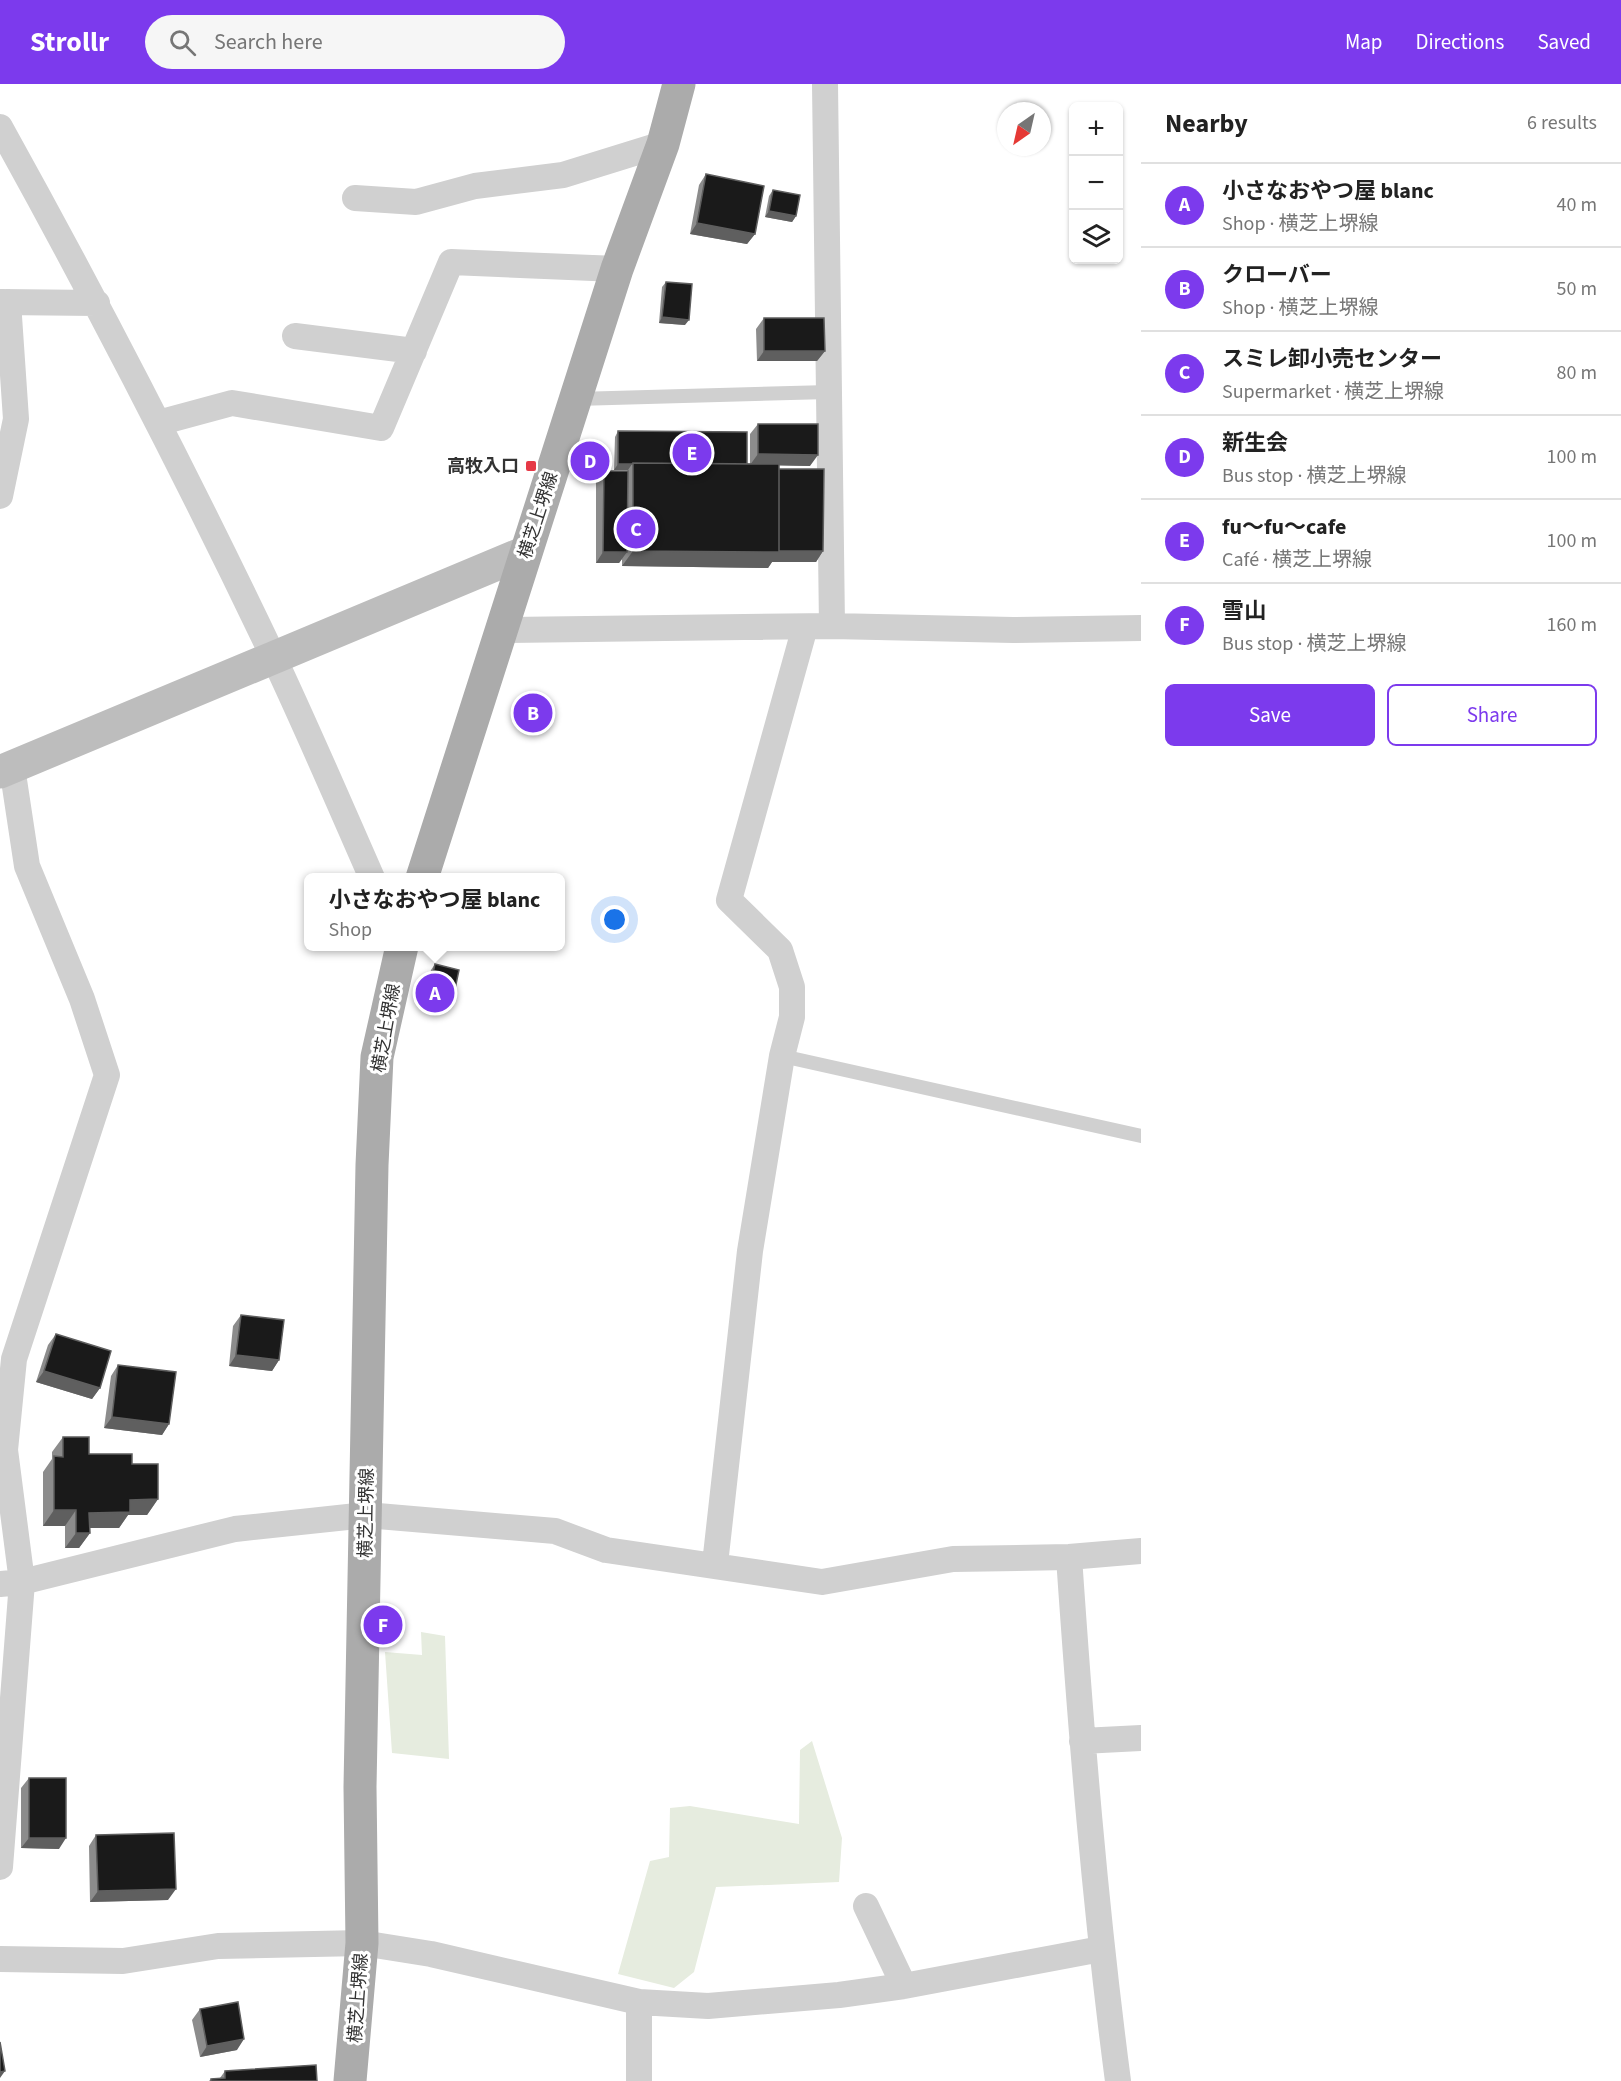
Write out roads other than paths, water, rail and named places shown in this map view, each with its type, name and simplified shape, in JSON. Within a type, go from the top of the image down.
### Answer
[{"type":"main road","name":"横芝上堺線","points":[[424,873],[617,269],[663,144],[679,84]]},
{"type":"main road","name":"横芝上堺線","points":[[350,2081],[362,1943],[360,1786],[372,1165],[377,1057],[401,951]]},
{"type":"street","points":[[825,84],[832,626]]},
{"type":"street","points":[[2,132],[97,303],[158,423],[273,656],[370,873]]},
{"type":"street","points":[[355,198],[416,201],[475,186],[563,175],[663,144]]},
{"type":"street","points":[[158,423],[232,403],[381,428],[451,262],[617,269]]},
{"type":"street","points":[[0,496],[4,460],[16,419],[4,302],[97,303]]},
{"type":"street","points":[[295,336],[414,351]]},
{"type":"street","points":[[0,1867],[11,1583],[5,1450],[14,1359],[107,1076],[81,999],[27,866],[6,769],[526,552]]},
{"type":"street","points":[[502,630],[832,626],[1013,630],[1141,628]]},
{"type":"street","points":[[715,1564],[750,1251],[782,1056],[792,1017],[792,987],[780,950],[729,900],[806,627]]},
{"type":"street","points":[[11,1583],[235,1529],[366,1515],[555,1531],[606,1550],[715,1564],[822,1582],[953,1559],[1070,1557],[1141,1551]]},
{"type":"street","points":[[1070,1557],[1082,1741],[1101,1949],[1119,2081]]},
{"type":"street","points":[[1082,1741],[1141,1738]]},
{"type":"street","points":[[866,1906],[904,1986]]},
{"type":"street","points":[[0,1959],[123,1961],[218,1946],[362,1943],[430,1954],[639,2002],[708,2006],[839,1995],[904,1986],[1101,1949]]},
{"type":"street","points":[[639,2002],[639,2081]]},
{"type":"lane","points":[[575,399],[829,392]]},
{"type":"lane","points":[[782,1056],[1141,1136]]},
{"type":"place","name":"fu～fu～cafe","points":[[692,453]]},
{"type":"place","name":"新生会","points":[[590,461]]},
{"type":"place","name":"高牧入口","points":[[531,466]]},
{"type":"place","name":"スミレ卸小売センター","points":[[636,529]]},
{"type":"place","name":"クローバー","points":[[533,713]]},
{"type":"place","name":"小さなおやつ屋 blanc","points":[[435,993]]},
{"type":"place","name":"雪山","points":[[383,1625]]}]
